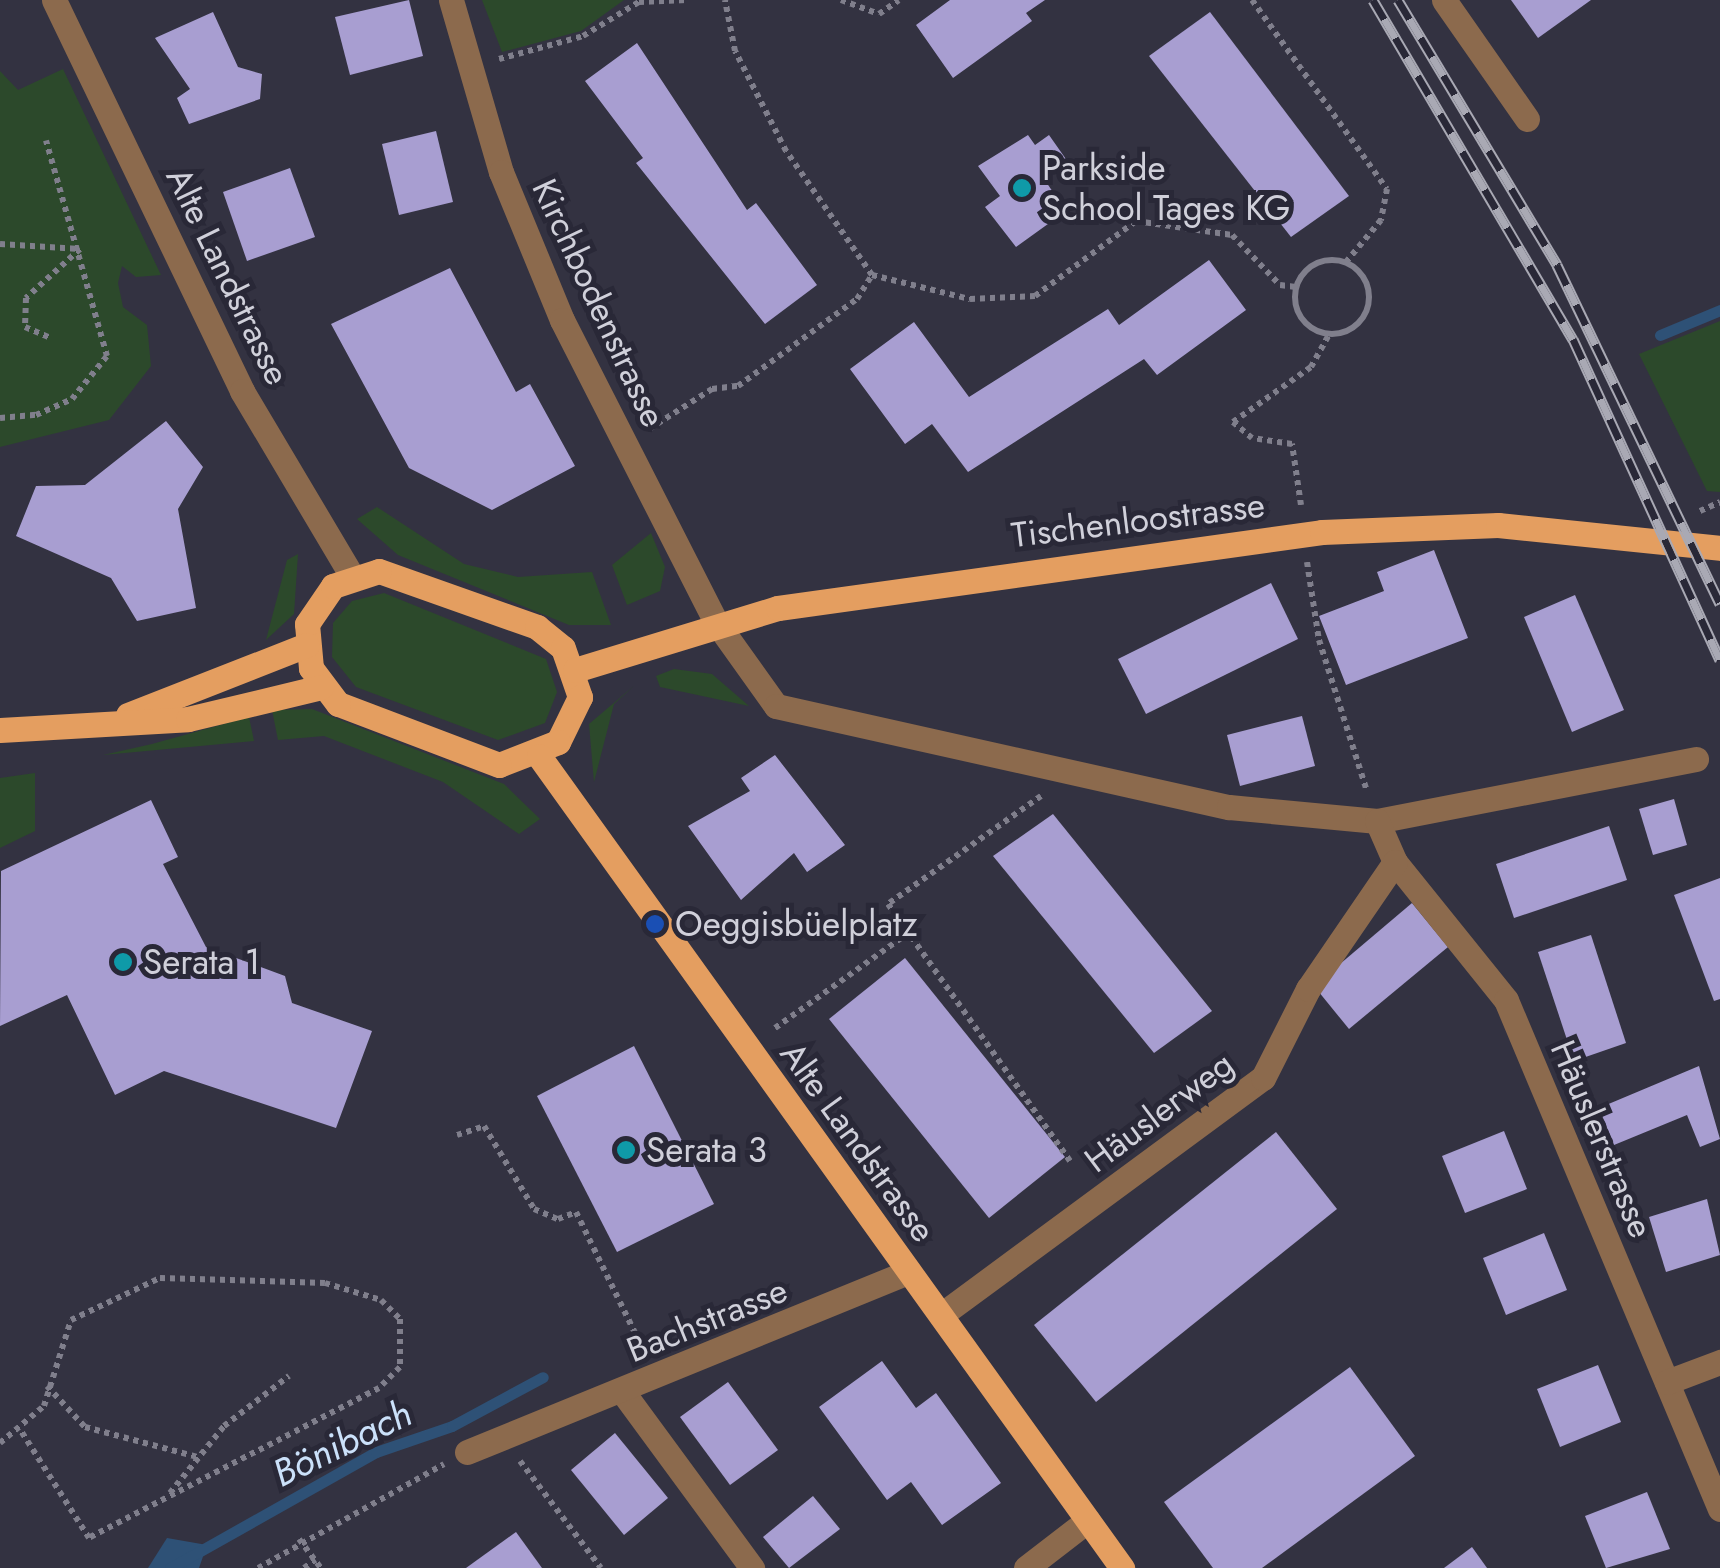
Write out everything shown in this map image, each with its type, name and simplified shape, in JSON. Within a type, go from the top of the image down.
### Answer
[{"type":"main road","name":"Tischenloostrasse","points":[[575,670],[716,622],[931,582],[1338,531],[1498,524],[1720,548]]},
{"type":"main road","points":[[402,574],[537,626],[575,670],[574,722],[539,756],[499,764],[468,757],[366,718],[321,687],[307,645],[317,603],[352,576],[402,574]]},
{"type":"main road","points":[[123,718],[307,645]]},
{"type":"main road","points":[[0,730],[123,718],[188,719],[321,687]]},
{"type":"main road","name":"Alte Landstrasse","points":[[539,756],[1122,1568]]},
{"type":"street","name":"Alte Landstrasse","points":[[54,0],[242,391],[352,576]]},
{"type":"street","name":"Kirchbodenstrasse","points":[[451,0],[469,68],[562,320],[716,622]]},
{"type":"street","points":[[1444,0],[1527,119]]},
{"type":"street","points":[[716,622],[763,695],[795,716],[1228,807],[1377,821],[1696,759]]},
{"type":"street","name":"Häuslerstrasse","points":[[1377,821],[1395,862],[1506,1000],[1720,1510]]},
{"type":"street","name":"Häuslerweg","points":[[941,1315],[1263,1078],[1308,988],[1395,862]]},
{"type":"street","name":"Bachstrasse","points":[[752,1568],[622,1391],[909,1272]]},
{"type":"street","points":[[1666,1382],[1720,1362]]},
{"type":"street","points":[[467,1452],[622,1391]]},
{"type":"street","points":[[1026,1568],[1088,1520]]},
{"type":"path","points":[[469,68],[582,36],[639,2],[687,0]]},
{"type":"path","points":[[725,0],[735,50],[786,151],[872,275],[970,298],[1035,296],[1136,221],[1232,234],[1280,285],[1296,287]]},
{"type":"path","points":[[841,0],[879,14],[899,0]]},
{"type":"path","points":[[1252,0],[1387,189],[1380,220],[1346,262],[1310,266],[1296,287],[1303,321],[1330,334]]},
{"type":"path","points":[[0,418],[54,409],[101,369],[105,326],[46,140]]},
{"type":"path","points":[[0,244],[80,249]]},
{"type":"path","points":[[49,338],[26,327],[26,298],[80,249]]},
{"type":"path","points":[[1296,461],[1292,444],[1252,438],[1233,422],[1310,367],[1330,334],[1357,324],[1369,304],[1365,279],[1346,262]]},
{"type":"path","points":[[644,432],[712,389],[738,386],[857,299],[872,275]]},
{"type":"path","points":[[1700,511],[1710,500],[1720,502]]},
{"type":"path","points":[[1308,570],[1319,640],[1377,821]]},
{"type":"path","points":[[1050,789],[888,904],[1070,1162]]},
{"type":"path","points":[[775,1028],[908,933]]},
{"type":"path","points":[[457,1134],[484,1126],[534,1210],[558,1219],[576,1212],[638,1341]]},
{"type":"path","points":[[0,1443],[21,1431],[44,1406],[47,1386],[71,1320],[160,1278],[325,1283],[382,1300],[400,1319],[400,1367],[379,1388],[250,1452],[214,1480],[169,1494],[89,1538],[21,1431]]},
{"type":"path","points":[[169,1494],[198,1457],[289,1376]]},
{"type":"path","points":[[47,1386],[85,1427],[198,1457]]},
{"type":"path","points":[[498,1439],[601,1568]]},
{"type":"path","points":[[258,1568],[299,1539],[467,1452]]},
{"type":"path","points":[[299,1539],[321,1568]]},
{"type":"path","points":[[304,1568],[315,1560]]},
{"type":"green space","points":[[482,0],[624,0],[581,31],[502,52]]},
{"type":"green space","points":[[63,69],[161,275],[136,277],[122,266],[118,283],[123,307],[147,325],[151,366],[109,420],[0,447],[0,71],[18,90]]},
{"type":"green space","points":[[1720,321],[1720,492],[1707,491],[1639,354]]},
{"type":"green space","points":[[377,507],[464,564],[518,577],[592,572],[611,625],[569,625],[398,555],[357,519]]},
{"type":"green space","points":[[651,533],[665,567],[660,591],[627,605],[612,565]]},
{"type":"green space","points":[[298,554],[294,614],[266,640],[287,560]]},
{"type":"green space","points":[[384,593],[546,659],[557,692],[545,723],[498,740],[356,687],[332,657],[333,623],[352,601]]},
{"type":"green space","points":[[674,669],[712,674],[749,706],[660,687],[656,676]]},
{"type":"green space","points":[[635,685],[614,704],[594,782],[589,724]]},
{"type":"green space","points":[[312,709],[504,784],[540,819],[519,834],[443,782],[324,736],[278,740],[272,710]]},
{"type":"green space","points":[[249,717],[254,741],[103,755],[152,744]]},
{"type":"green space","points":[[35,773],[35,831],[0,848],[0,778]]},
{"type":"water","name":"Bönibach","points":[[167,1538],[207,1545],[199,1568],[148,1568]]},
{"type":"building","points":[[409,0],[423,56],[350,75],[335,17]]},
{"type":"building","points":[[950,0],[1045,0],[1026,13],[1032,21],[953,78],[916,25]]},
{"type":"building","points":[[1511,0],[1591,0],[1538,38]]},
{"type":"building","points":[[213,12],[238,67],[262,74],[260,99],[189,124],[177,98],[190,89],[155,38]]},
{"type":"building","points":[[1210,12],[1349,196],[1291,237],[1149,56]]},
{"type":"building","points":[[637,43],[747,210],[756,203],[817,285],[765,324],[636,163],[643,158],[585,81]]},
{"type":"building","points":[[436,131],[453,202],[399,215],[382,144]]},
{"type":"building","name":"Parkside School Tages KG","points":[[1028,135],[1035,145],[1049,135],[1068,162],[1044,179],[1066,211],[1016,247],[985,207],[1000,196],[978,166]]},
{"type":"building","points":[[290,168],[315,237],[247,261],[223,192]]},
{"type":"building","points":[[1209,260],[1246,310],[1157,375],[1144,359],[968,472],[932,424],[905,444],[850,369],[914,322],[969,397],[1108,309],[1119,325]]},
{"type":"building","points":[[450,268],[516,392],[530,384],[575,466],[492,510],[409,468],[331,324]]},
{"type":"building","points":[[166,421],[203,467],[178,509],[196,608],[137,621],[111,578],[16,536],[36,486],[85,485]]},
{"type":"building","points":[[1434,550],[1468,638],[1346,685],[1319,616],[1384,591],[1377,572]]},
{"type":"building","points":[[1271,583],[1298,639],[1146,714],[1118,659]]},
{"type":"building","points":[[1575,595],[1624,710],[1572,732],[1524,617]]},
{"type":"building","points":[[1302,716],[1315,766],[1240,786],[1227,735]]},
{"type":"building","points":[[775,755],[845,845],[807,872],[794,853],[741,900],[688,826],[750,791],[741,778]]},
{"type":"building","points":[[1674,799],[1687,845],[1653,855],[1639,809]]},
{"type":"building","name":"Serata 1","points":[[151,800],[178,857],[163,864],[206,947],[285,976],[292,1003],[372,1031],[336,1128],[164,1071],[115,1095],[67,995],[0,1026],[1,871]]},
{"type":"building","points":[[1053,814],[1212,1011],[1154,1053],[993,856]]},
{"type":"building","points":[[1609,826],[1627,880],[1514,918],[1496,864]]},
{"type":"building","points":[[1720,878],[1720,999],[1714,1001],[1674,895]]},
{"type":"building","points":[[1412,903],[1448,947],[1349,1029],[1314,986]]},
{"type":"building","points":[[1591,935],[1626,1043],[1574,1061],[1538,952]]},
{"type":"building","points":[[905,958],[1065,1157],[989,1218],[829,1019]]},
{"type":"building","name":"Serata 3","points":[[634,1046],[714,1204],[617,1252],[537,1096]]},
{"type":"building","points":[[1699,1066],[1720,1139],[1700,1147],[1687,1115],[1614,1145],[1599,1108]]},
{"type":"building","points":[[1504,1131],[1527,1189],[1465,1213],[1442,1156]]},
{"type":"building","points":[[1276,1132],[1337,1209],[1096,1402],[1034,1325]]},
{"type":"building","points":[[1707,1199],[1720,1255],[1666,1272],[1649,1217]]},
{"type":"building","points":[[1544,1233],[1567,1290],[1506,1315],[1483,1258]]},
{"type":"building","points":[[882,1361],[916,1408],[936,1393],[1001,1483],[942,1525],[911,1482],[887,1500],[819,1407]]},
{"type":"building","points":[[1598,1365],[1621,1422],[1560,1447],[1537,1389]]},
{"type":"building","points":[[1350,1367],[1415,1456],[1262,1568],[1213,1568],[1164,1502]]},
{"type":"building","points":[[728,1382],[778,1450],[730,1485],[680,1417]]},
{"type":"building","points":[[615,1433],[668,1498],[624,1535],[571,1470]]},
{"type":"building","points":[[1647,1492],[1670,1549],[1606,1568],[1585,1516]]},
{"type":"building","points":[[813,1496],[840,1529],[789,1568],[763,1537]]},
{"type":"building","points":[[516,1532],[542,1568],[466,1568]]},
{"type":"building","points":[[1472,1547],[1487,1568],[1444,1568]]},
{"type":"waterway","points":[[1660,335],[1720,310]]},
{"type":"waterway","name":"Bönibach","points":[[170,1568],[376,1452],[452,1426],[543,1377]]},
{"type":"railway","points":[[1373,0],[1573,339],[1720,660]]},
{"type":"railway","points":[[1398,0],[1557,265],[1720,604]]},
{"type":"place","name":"Parkside School Tages KG","points":[[1022,188]]},
{"type":"place","name":"Oeggisbüelplatz","points":[[655,924]]},
{"type":"place","name":"Serata 1","points":[[123,962]]},
{"type":"place","name":"Serata 3","points":[[626,1150]]}]
